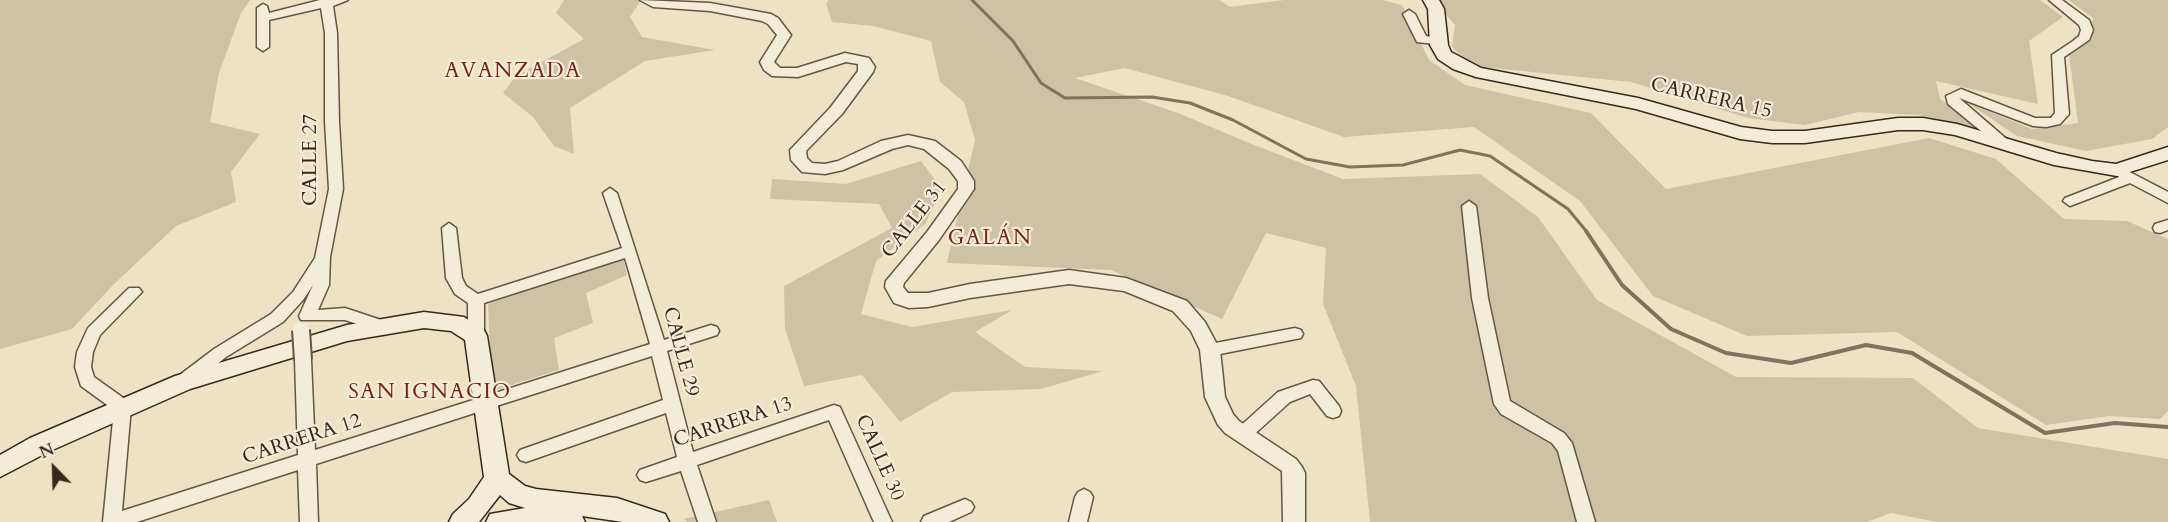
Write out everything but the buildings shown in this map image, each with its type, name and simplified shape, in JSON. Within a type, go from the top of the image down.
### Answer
[{"type":"main road","points":[[1431,0],[1436,9],[1439,42]]},
{"type":"main road","name":"CARRERA 15","points":[[1439,42],[1444,56],[1476,72],[1638,104],[1740,133],[1772,137],[1805,136],[1898,124],[1923,124],[2003,142],[2054,159],[2123,174],[2167,155]]},
{"type":"main road","points":[[0,467],[39,444],[183,381],[293,348],[381,326],[424,320],[456,323],[476,336],[488,403],[497,479],[478,507],[462,522]]},
{"type":"main road","points":[[497,479],[518,495],[536,500],[617,509],[656,522]]},
{"type":"main road","points":[[499,522],[531,518],[572,522]]},
{"type":"street","name":"CALLE 31","points":[[647,0],[653,3],[710,7],[766,17],[773,21],[784,34],[767,62],[769,68],[777,73],[798,72],[845,57],[864,61],[867,67],[866,72],[836,111],[798,150],[799,160],[808,168],[825,169],[843,165],[887,144],[908,140],[929,145],[955,165],[966,181],[966,189],[933,236],[895,281],[894,287],[901,298],[909,301],[928,300],[970,291],[1069,277],[1102,280],[1148,292],[1180,306],[1198,327],[1210,350],[1215,397],[1225,419],[1232,427],[1288,465],[1294,473],[1294,522]]},
{"type":"street","points":[[2003,142],[1953,101],[1952,96],[1961,93],[2033,122],[2055,121],[2062,114],[2058,55],[2077,44],[2085,37],[2087,30],[2085,23],[2055,0]]},
{"type":"street","points":[[263,47],[263,13],[332,1]]},
{"type":"street","name":"CALLE 27","points":[[304,323],[321,285],[336,189],[332,122],[332,1]]},
{"type":"street","points":[[1409,14],[1421,39],[1439,42]]},
{"type":"street","points":[[2070,201],[2123,174],[2168,198]]},
{"type":"street","name":"CALLE 29","points":[[610,193],[658,346],[686,460],[707,522]]},
{"type":"street","points":[[1469,206],[1480,298],[1502,404],[1558,438],[1566,448],[1586,522]]},
{"type":"street","points":[[449,228],[454,278],[460,290],[476,300],[630,252]]},
{"type":"street","points":[[183,381],[213,358],[268,326],[284,312],[298,296],[324,257]]},
{"type":"street","points":[[112,522],[123,407],[87,381],[83,367],[85,352],[94,333],[134,292]]},
{"type":"street","points":[[476,300],[476,336]]},
{"type":"street","points":[[309,522],[303,360],[304,323],[345,314],[381,326]]},
{"type":"street","name":"CARRERA 12","points":[[112,522],[488,403],[658,346],[711,331]]},
{"type":"street","points":[[1210,350],[1295,334]]},
{"type":"street","points":[[1243,434],[1284,397],[1314,386],[1333,411]]},
{"type":"street","points":[[526,455],[672,404]]},
{"type":"street","name":"CARRERA 13","points":[[646,475],[834,412]]},
{"type":"street","name":"CALLE 30","points":[[834,412],[883,522]]},
{"type":"street","points":[[1078,522],[1084,497]]},
{"type":"street","points":[[930,522],[964,507]]},
{"type":"shaded area","points":[[0,0],[250,0],[241,13],[219,73],[210,122],[260,134],[231,172],[236,202],[176,226],[114,284],[72,329],[0,349]]},
{"type":"shaded area","points":[[564,0],[641,0],[630,17],[642,37],[715,50],[645,61],[570,108],[574,154],[554,146],[533,117],[503,93],[516,76],[584,39],[556,13]]},
{"type":"shaded area","points":[[829,0],[1219,0],[1230,7],[1284,0],[1382,0],[1402,5],[1429,60],[1465,85],[1591,113],[1666,189],[1929,138],[1996,159],[2064,219],[2127,221],[2168,239],[2168,411],[2160,419],[2109,416],[2046,425],[1897,332],[1747,336],[1653,296],[1580,201],[1474,127],[1344,137],[1228,96],[1125,68],[1075,78],[1178,113],[1343,179],[1480,174],[1538,217],[1597,300],[1736,377],[1913,378],[1978,428],[2168,459],[2168,522],[1937,522],[1891,513],[1867,522],[1370,522],[1356,386],[1323,304],[1326,248],[1266,233],[1222,319],[1111,270],[947,263],[975,140],[964,102],[940,82],[931,41],[873,26],[832,22],[826,4]]},
{"type":"shaded area","points":[[1429,0],[2040,0],[2063,17],[2029,41],[2038,104],[1936,81],[1940,99],[1984,129],[1918,115],[1859,112],[1805,125],[1748,118],[1631,82],[1473,66],[1452,47],[1455,25],[1439,6]]},
{"type":"shaded area","points":[[2069,0],[2168,0],[2168,127],[2152,139],[2086,151],[2017,136],[1968,103],[2032,129],[2078,123],[2068,46],[2094,19]]},
{"type":"shaded area","points":[[921,161],[942,189],[925,224],[876,261],[861,314],[912,327],[1012,310],[975,332],[1025,367],[1103,371],[1041,389],[952,392],[900,422],[862,375],[804,386],[785,329],[784,286],[892,228],[879,204],[770,199],[772,179],[846,184]]},
{"type":"shaded area","points":[[623,257],[627,275],[586,293],[593,323],[554,338],[559,370],[492,391],[488,304]]},
{"type":"shaded area","points":[[769,500],[777,522],[687,522],[684,519]]},
{"type":"waterway","points":[[972,0],[1013,41],[1041,83],[1065,98],[1152,97],[1190,103],[1233,120],[1306,159],[1350,167],[1403,165],[1460,150],[1490,156],[1568,209],[1587,232]]},
{"type":"waterway","points":[[1586,231],[1622,285],[1671,329],[1726,353],[1791,363],[1866,345],[1912,353],[2045,433],[2115,423],[2168,427]]},
{"type":"district","name":"AVANZADA","points":[[513,72]]},
{"type":"district","name":"GALÁN","points":[[990,239]]},
{"type":"district","name":"SAN IGNACIO","points":[[430,393]]}]
